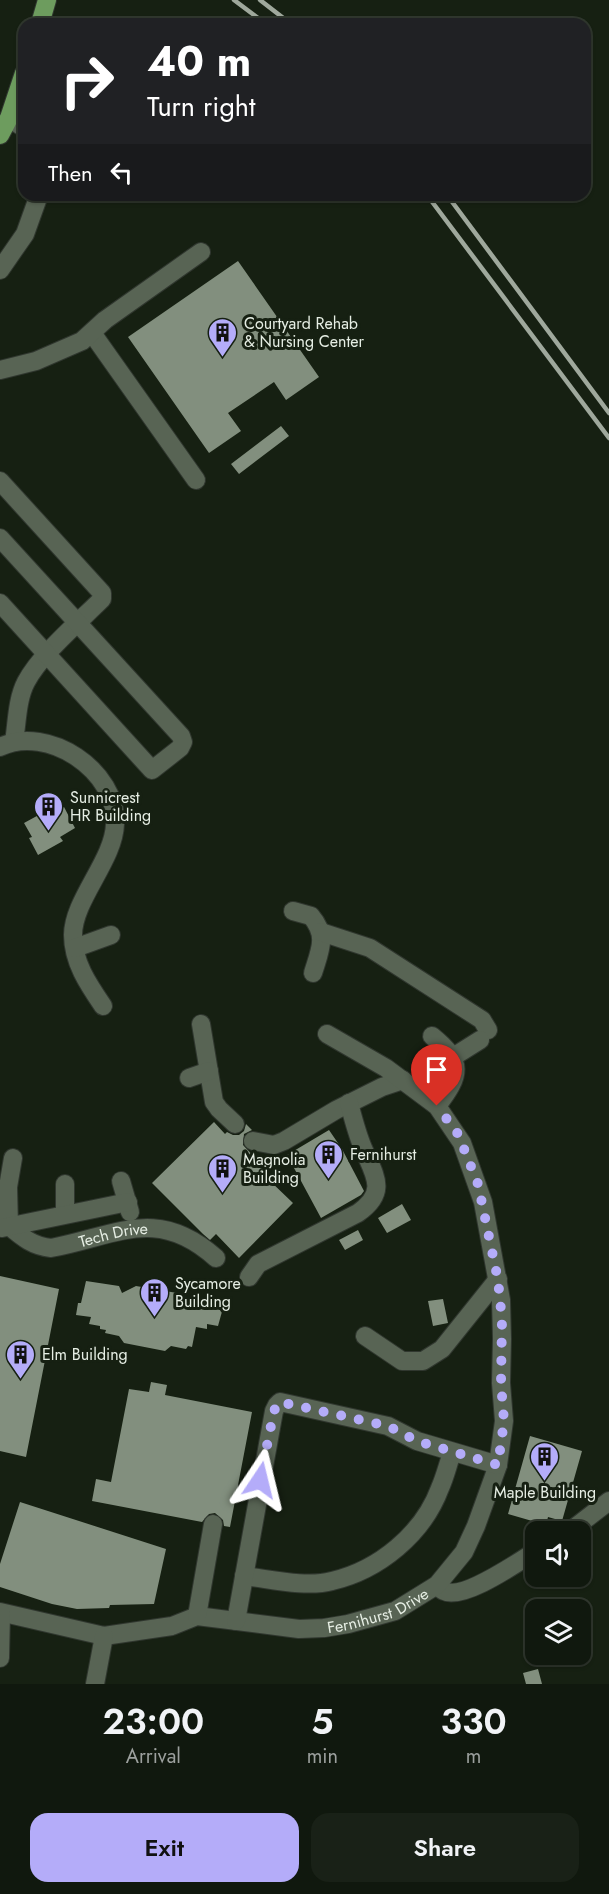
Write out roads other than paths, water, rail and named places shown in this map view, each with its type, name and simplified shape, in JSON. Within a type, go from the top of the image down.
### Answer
[{"type":"main road","points":[[42,18],[47,0]]},
{"type":"main road","points":[[0,135],[9,118],[18,91]]},
{"type":"street","points":[[9,118],[18,124]]},
{"type":"street","points":[[0,270],[25,234],[37,201]]},
{"type":"street","points":[[0,370],[36,361],[81,341],[105,320],[201,252]]},
{"type":"street","points":[[92,333],[196,480]]},
{"type":"street","points":[[0,481],[102,593],[102,599],[47,654],[26,682],[7,745],[32,742],[52,745],[69,753],[101,778],[112,802],[115,826],[99,870],[79,909],[73,934],[82,972],[103,1006]]},
{"type":"street","points":[[0,538],[181,736],[183,742],[180,748],[152,770],[47,654],[3,613]]},
{"type":"street","points":[[292,911],[311,916],[321,932],[320,951],[313,973]]},
{"type":"street","points":[[321,932],[370,948],[482,1020],[484,1035],[453,1058]]},
{"type":"street","points":[[75,948],[111,935]]},
{"type":"street","points":[[201,1024],[214,1102],[235,1124]]},
{"type":"street","name":"Fernihurst Drive","points":[[1,1612],[104,1636],[172,1626],[197,1616],[299,1629],[324,1628],[394,1611],[437,1585],[464,1552],[498,1465],[504,1421],[501,1383],[502,1320],[497,1271],[483,1202],[458,1134],[437,1106],[403,1080],[327,1034]]},
{"type":"street","points":[[432,1036],[448,1049],[456,1064],[454,1078],[437,1106]]},
{"type":"street","points":[[189,1078],[209,1071]]},
{"type":"street","points":[[253,1141],[266,1145],[284,1141],[349,1103],[403,1080]]},
{"type":"street","points":[[249,1276],[258,1264],[357,1213],[369,1205],[375,1196],[376,1178],[363,1148],[349,1103]]},
{"type":"street","points":[[5,1227],[13,1158]]},
{"type":"street","points":[[121,1181],[135,1228]]},
{"type":"street","points":[[65,1184],[65,1213]]},
{"type":"street","name":"Tech Drive","points":[[5,1227],[128,1202]]},
{"type":"street","name":"Tech Drive","points":[[5,1227],[29,1243],[51,1248],[115,1231],[135,1228],[159,1229],[182,1234],[204,1247],[216,1258]]},
{"type":"street","points":[[364,1336],[402,1361],[423,1360],[442,1349],[497,1271]]},
{"type":"street","points":[[236,1621],[264,1457],[274,1411],[280,1402],[388,1426],[417,1441],[498,1465]]},
{"type":"street","points":[[244,1576],[298,1583],[330,1582],[359,1571],[388,1556],[428,1512],[440,1489],[452,1453]]},
{"type":"street","points":[[584,1521],[609,1502]]},
{"type":"street","points":[[197,1616],[213,1524]]},
{"type":"street","points":[[437,1585],[444,1592],[467,1590],[525,1557]]},
{"type":"street","points":[[0,1658],[1,1612]]},
{"type":"street","points":[[95,1684],[104,1636]]},
{"type":"railway","points":[[234,0],[258,18]]},
{"type":"railway","points":[[260,0],[283,18]]},
{"type":"railway","points":[[431,201],[609,438]]},
{"type":"railway","points":[[451,201],[609,413]]},
{"type":"place","name":"Courtyard Rehab & Nursing Center","points":[[223,358]]},
{"type":"place","name":"Sunnicrest HR Building","points":[[49,832]]},
{"type":"place","name":"Fernihurst","points":[[329,1180]]},
{"type":"place","name":"Magnolia Building","points":[[222,1194]]},
{"type":"place","name":"Sycamore Building","points":[[154,1318]]},
{"type":"place","name":"Elm Building","points":[[21,1380]]},
{"type":"place","name":"Maple Building","points":[[545,1482]]}]
